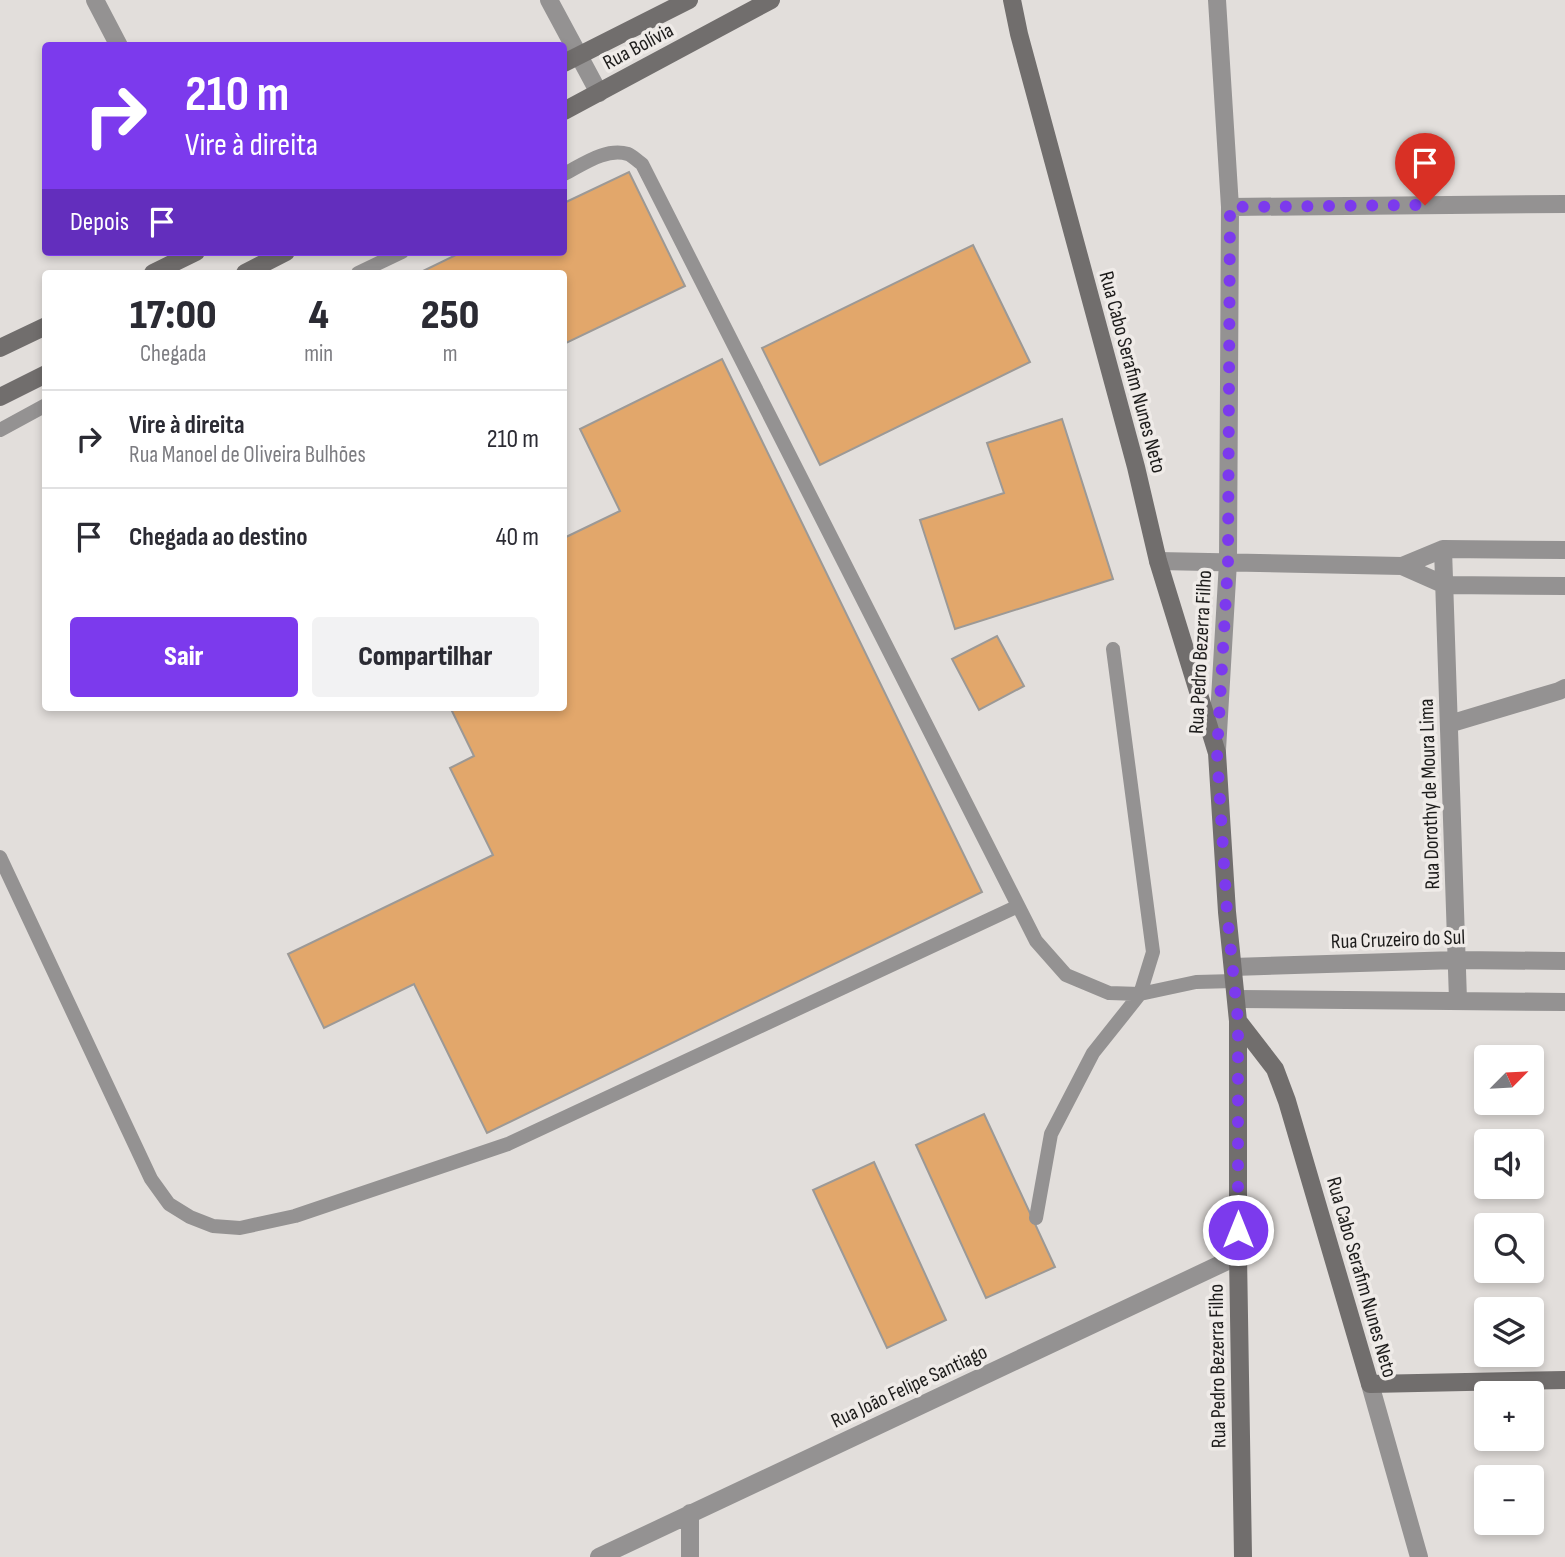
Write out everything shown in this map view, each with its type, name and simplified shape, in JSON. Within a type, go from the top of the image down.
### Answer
[{"type":"main road","name":"Rua Bolívia","points":[[571,59],[689,0]]},
{"type":"main road","name":"Rua Bolívia","points":[[567,109],[771,0]]},
{"type":"main road","name":"Rua Cabo Serafim Nunes Neto","points":[[1012,0],[1136,467],[1158,561],[1217,753]]},
{"type":"main road","points":[[159,270],[188,256]]},
{"type":"main road","points":[[250,270],[278,256]]},
{"type":"main road","points":[[0,348],[42,328]]},
{"type":"main road","points":[[0,397],[42,376]]},
{"type":"main road","name":"Rua Pedro Bezerra Filho","points":[[1217,753],[1227,912],[1238,1021],[1238,1256],[1243,1557]]},
{"type":"main road","name":"Rua Cabo Serafim Nunes Neto","points":[[1238,1021],[1276,1069],[1370,1384]]},
{"type":"main road","points":[[1370,1384],[1565,1380]]},
{"type":"street","points":[[95,0],[117,42]]},
{"type":"street","points":[[549,0],[565,42]]},
{"type":"street","name":"Rua Pedro Bezerra Filho","points":[[1217,0],[1230,207],[1228,562],[1217,753]]},
{"type":"street","points":[[571,59],[599,93]]},
{"type":"street","points":[[1230,207],[1565,204]]},
{"type":"street","points":[[1402,566],[1443,549],[1565,550]]},
{"type":"street","name":"Rua Dorothy de Moura Lima","points":[[1443,549],[1458,1000]]},
{"type":"street","points":[[1158,561],[1402,566],[1445,585],[1565,586]]},
{"type":"street","points":[[1449,724],[1565,688]]},
{"type":"street","name":"Rua Cruzeiro do Sul","points":[[1235,982],[1457,960],[1565,961]]},
{"type":"street","points":[[1235,982],[1458,1000],[1565,1002]]},
{"type":"street","name":"Rua João Felipe Santiago","points":[[599,1557],[1238,1256]]},
{"type":"street","name":"Rua Cabo Serafim Nunes Neto","points":[[1370,1384],[1419,1557]]},
{"type":"street","points":[[690,1557],[691,1513]]},
{"type":"lane","points":[[567,173],[603,155],[617,153],[630,155],[642,164],[1036,941],[1066,975],[1109,993],[1140,994],[1196,982],[1235,982]]},
{"type":"lane","points":[[364,270],[394,256]]},
{"type":"lane","points":[[0,430],[42,407]]},
{"type":"lane","points":[[1036,1218],[1051,1134],[1093,1054],[1140,994],[1153,952],[1113,649]]},
{"type":"lane","points":[[0,857],[151,1179],[169,1204],[190,1217],[213,1226],[240,1228],[295,1216],[508,1144],[1018,906]]},
{"type":"building","points":[[629,172],[685,286],[567,343],[567,270],[425,270],[454,256],[567,256],[567,202]]},
{"type":"building","points":[[973,245],[1030,362],[820,465],[762,348]]},
{"type":"building","points":[[722,359],[982,892],[487,1133],[414,984],[324,1028],[288,954],[493,855],[450,768],[474,756],[452,711],[567,711],[567,537],[620,511],[580,429]]},
{"type":"building","points":[[1062,419],[1113,579],[955,629],[920,520],[1004,493],[987,443]]},
{"type":"building","points":[[997,636],[1024,686],[979,710],[952,659]]},
{"type":"building","points":[[984,1114],[1055,1267],[986,1298],[916,1145]]},
{"type":"building","points":[[874,1162],[946,1320],[887,1348],[813,1190]]},
{"type":"route","points":[[1238,1230],[1237,998],[1227,912],[1217,753],[1228,562],[1230,207],[1425,205]]}]
